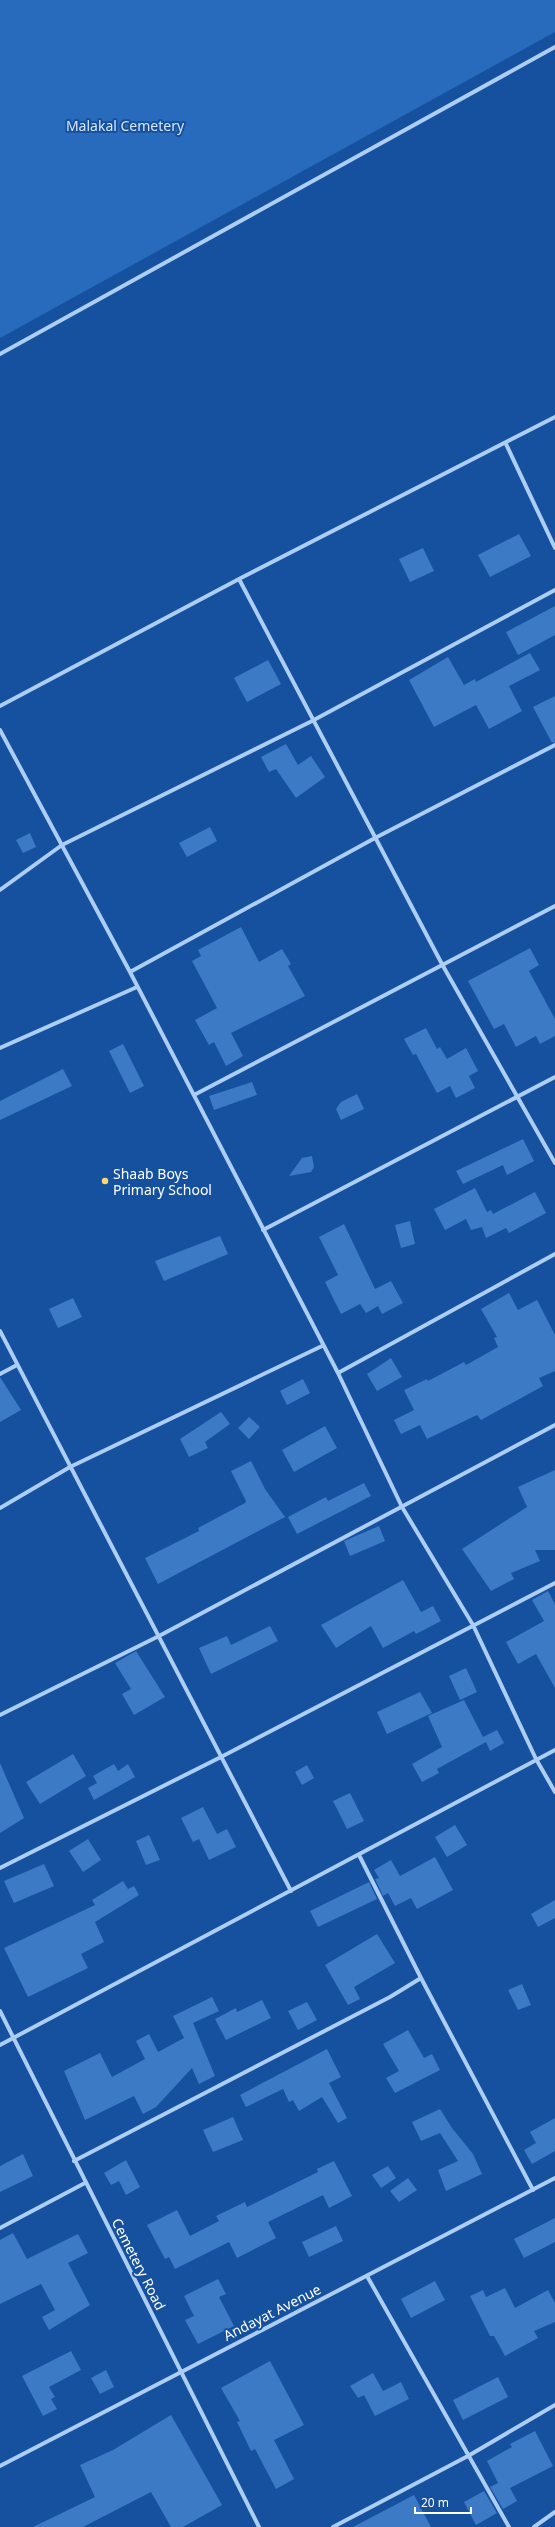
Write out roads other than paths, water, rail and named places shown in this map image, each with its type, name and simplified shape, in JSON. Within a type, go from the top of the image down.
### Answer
[{"type":"street","points":[[0,354],[555,47]]},
{"type":"street","points":[[0,706],[239,579],[506,444],[555,417]]},
{"type":"street","points":[[506,444],[555,548]]},
{"type":"street","points":[[239,579],[312,721],[443,966],[519,1097],[555,1163]]},
{"type":"street","points":[[0,890],[62,845],[312,721],[555,590]]},
{"type":"street","points":[[0,730],[130,972],[322,1346],[338,1373],[402,1507],[473,1625],[536,1759],[555,1792]]},
{"type":"street","points":[[130,972],[375,838],[555,745]]},
{"type":"street","points":[[194,1095],[443,966],[555,906]]},
{"type":"street","points":[[0,1048],[137,987]]},
{"type":"street","points":[[263,1230],[555,1077]]},
{"type":"street","points":[[338,1373],[555,1254]]},
{"type":"street","points":[[0,1331],[291,1891]]},
{"type":"street","points":[[0,1508],[70,1467],[322,1346]]},
{"type":"street","points":[[0,1374],[17,1365]]},
{"type":"street","points":[[0,1715],[159,1636],[555,1425]]},
{"type":"street","points":[[0,1868],[221,1758],[555,1583]]},
{"type":"street","points":[[0,2045],[555,1750]]},
{"type":"street","points":[[358,1855],[533,2190]]},
{"type":"street","points":[[74,2161],[390,1997],[421,1978]]},
{"type":"street","name":"Cemetery Road","points":[[0,2011],[12,2039],[260,2527]]},
{"type":"street","name":"Andayat Avenue","points":[[0,2466],[181,2370],[367,2276],[555,2178]]},
{"type":"street","points":[[0,2228],[85,2183]]},
{"type":"street","points":[[367,2276],[509,2527]]},
{"type":"street","points":[[333,2527],[468,2456],[555,2404]]},
{"type":"street","points":[[534,2527],[555,2512]]},
{"type":"place","name":"Shaab Boys Primary School","points":[[105,1181]]},
{"type":"park label","name":"Malakal Cemetery","points":[[125,125]]}]
